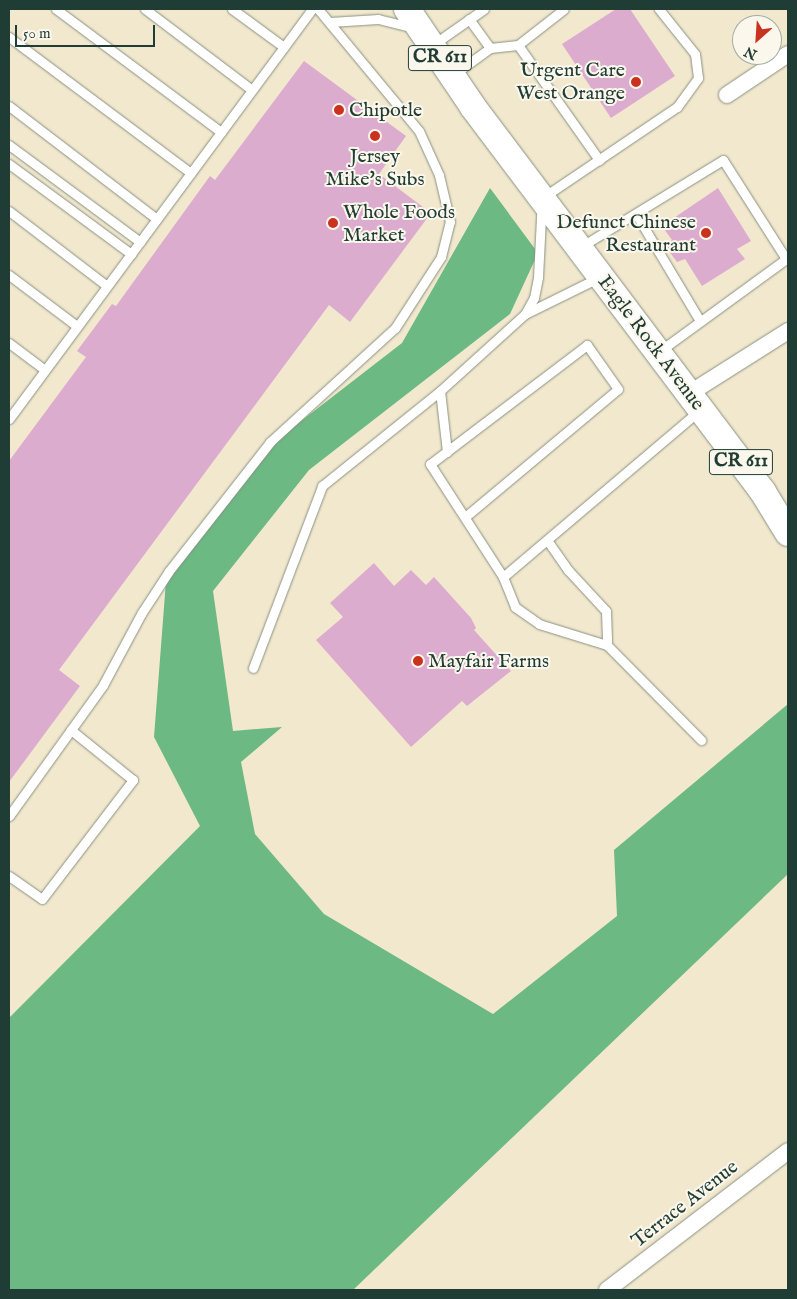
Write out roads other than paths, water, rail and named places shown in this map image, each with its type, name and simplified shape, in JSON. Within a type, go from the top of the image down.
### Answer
[{"type":"main road","name":"Eagle Rock Avenue","points":[[420,28],[452,76],[542,198],[763,492],[788,532]]},
{"type":"street","points":[[727,95],[788,54]]},
{"type":"street","points":[[696,401],[788,331]]},
{"type":"street","name":"Terrace Avenue","points":[[607,1290],[788,1150]]},
{"type":"lane","points":[[56,9],[221,132]]},
{"type":"lane","points":[[145,9],[252,90]]},
{"type":"lane","points":[[232,9],[284,47]]},
{"type":"lane","points":[[9,419],[12,406],[45,370],[312,9]]},
{"type":"lane","points":[[9,816],[104,685],[141,614],[169,571],[264,450],[395,328],[441,257],[450,222],[439,175],[419,131],[318,9]]},
{"type":"lane","points":[[330,22],[378,18],[420,28],[469,19],[484,9]]},
{"type":"lane","points":[[452,76],[490,48],[518,45],[554,11],[564,9]]},
{"type":"lane","points":[[525,314],[534,298],[538,277],[542,198],[677,108],[698,78],[695,54],[659,9]]},
{"type":"lane","points":[[469,19],[490,48]]},
{"type":"lane","points":[[9,36],[191,173]]},
{"type":"lane","points":[[518,45],[599,160]]},
{"type":"lane","points":[[9,106],[157,219]]},
{"type":"lane","points":[[9,145],[140,242]]},
{"type":"lane","points":[[579,247],[723,160],[786,259],[658,353]]},
{"type":"lane","points":[[9,164],[131,254]]},
{"type":"lane","points":[[9,211],[107,286]]},
{"type":"lane","points":[[636,214],[700,321]]},
{"type":"lane","points":[[9,275],[77,326]]},
{"type":"lane","points":[[254,668],[322,486],[440,391],[525,314],[601,277]]},
{"type":"lane","points":[[9,343],[45,370]]},
{"type":"lane","points":[[465,518],[618,389],[587,345],[430,464],[503,577],[515,607],[539,624],[606,645],[701,740]]},
{"type":"lane","points":[[440,391],[447,452]]},
{"type":"lane","points":[[503,577],[547,540],[696,401]]},
{"type":"lane","points":[[547,540],[568,570],[606,611],[606,645]]},
{"type":"lane","points":[[9,876],[42,899],[133,780],[72,730]]},
{"type":"place","name":"Urgent Care West Orange","points":[[636,82]]},
{"type":"place","name":"Chipotle","points":[[339,110]]},
{"type":"place","name":"Jersey Mike's Subs","points":[[375,136]]},
{"type":"place","name":"Whole Foods Market","points":[[333,223]]},
{"type":"place","name":"Defunct Chinese Restaurant","points":[[706,233]]},
{"type":"place","name":"Mayfair Farms","points":[[418,661]]}]
